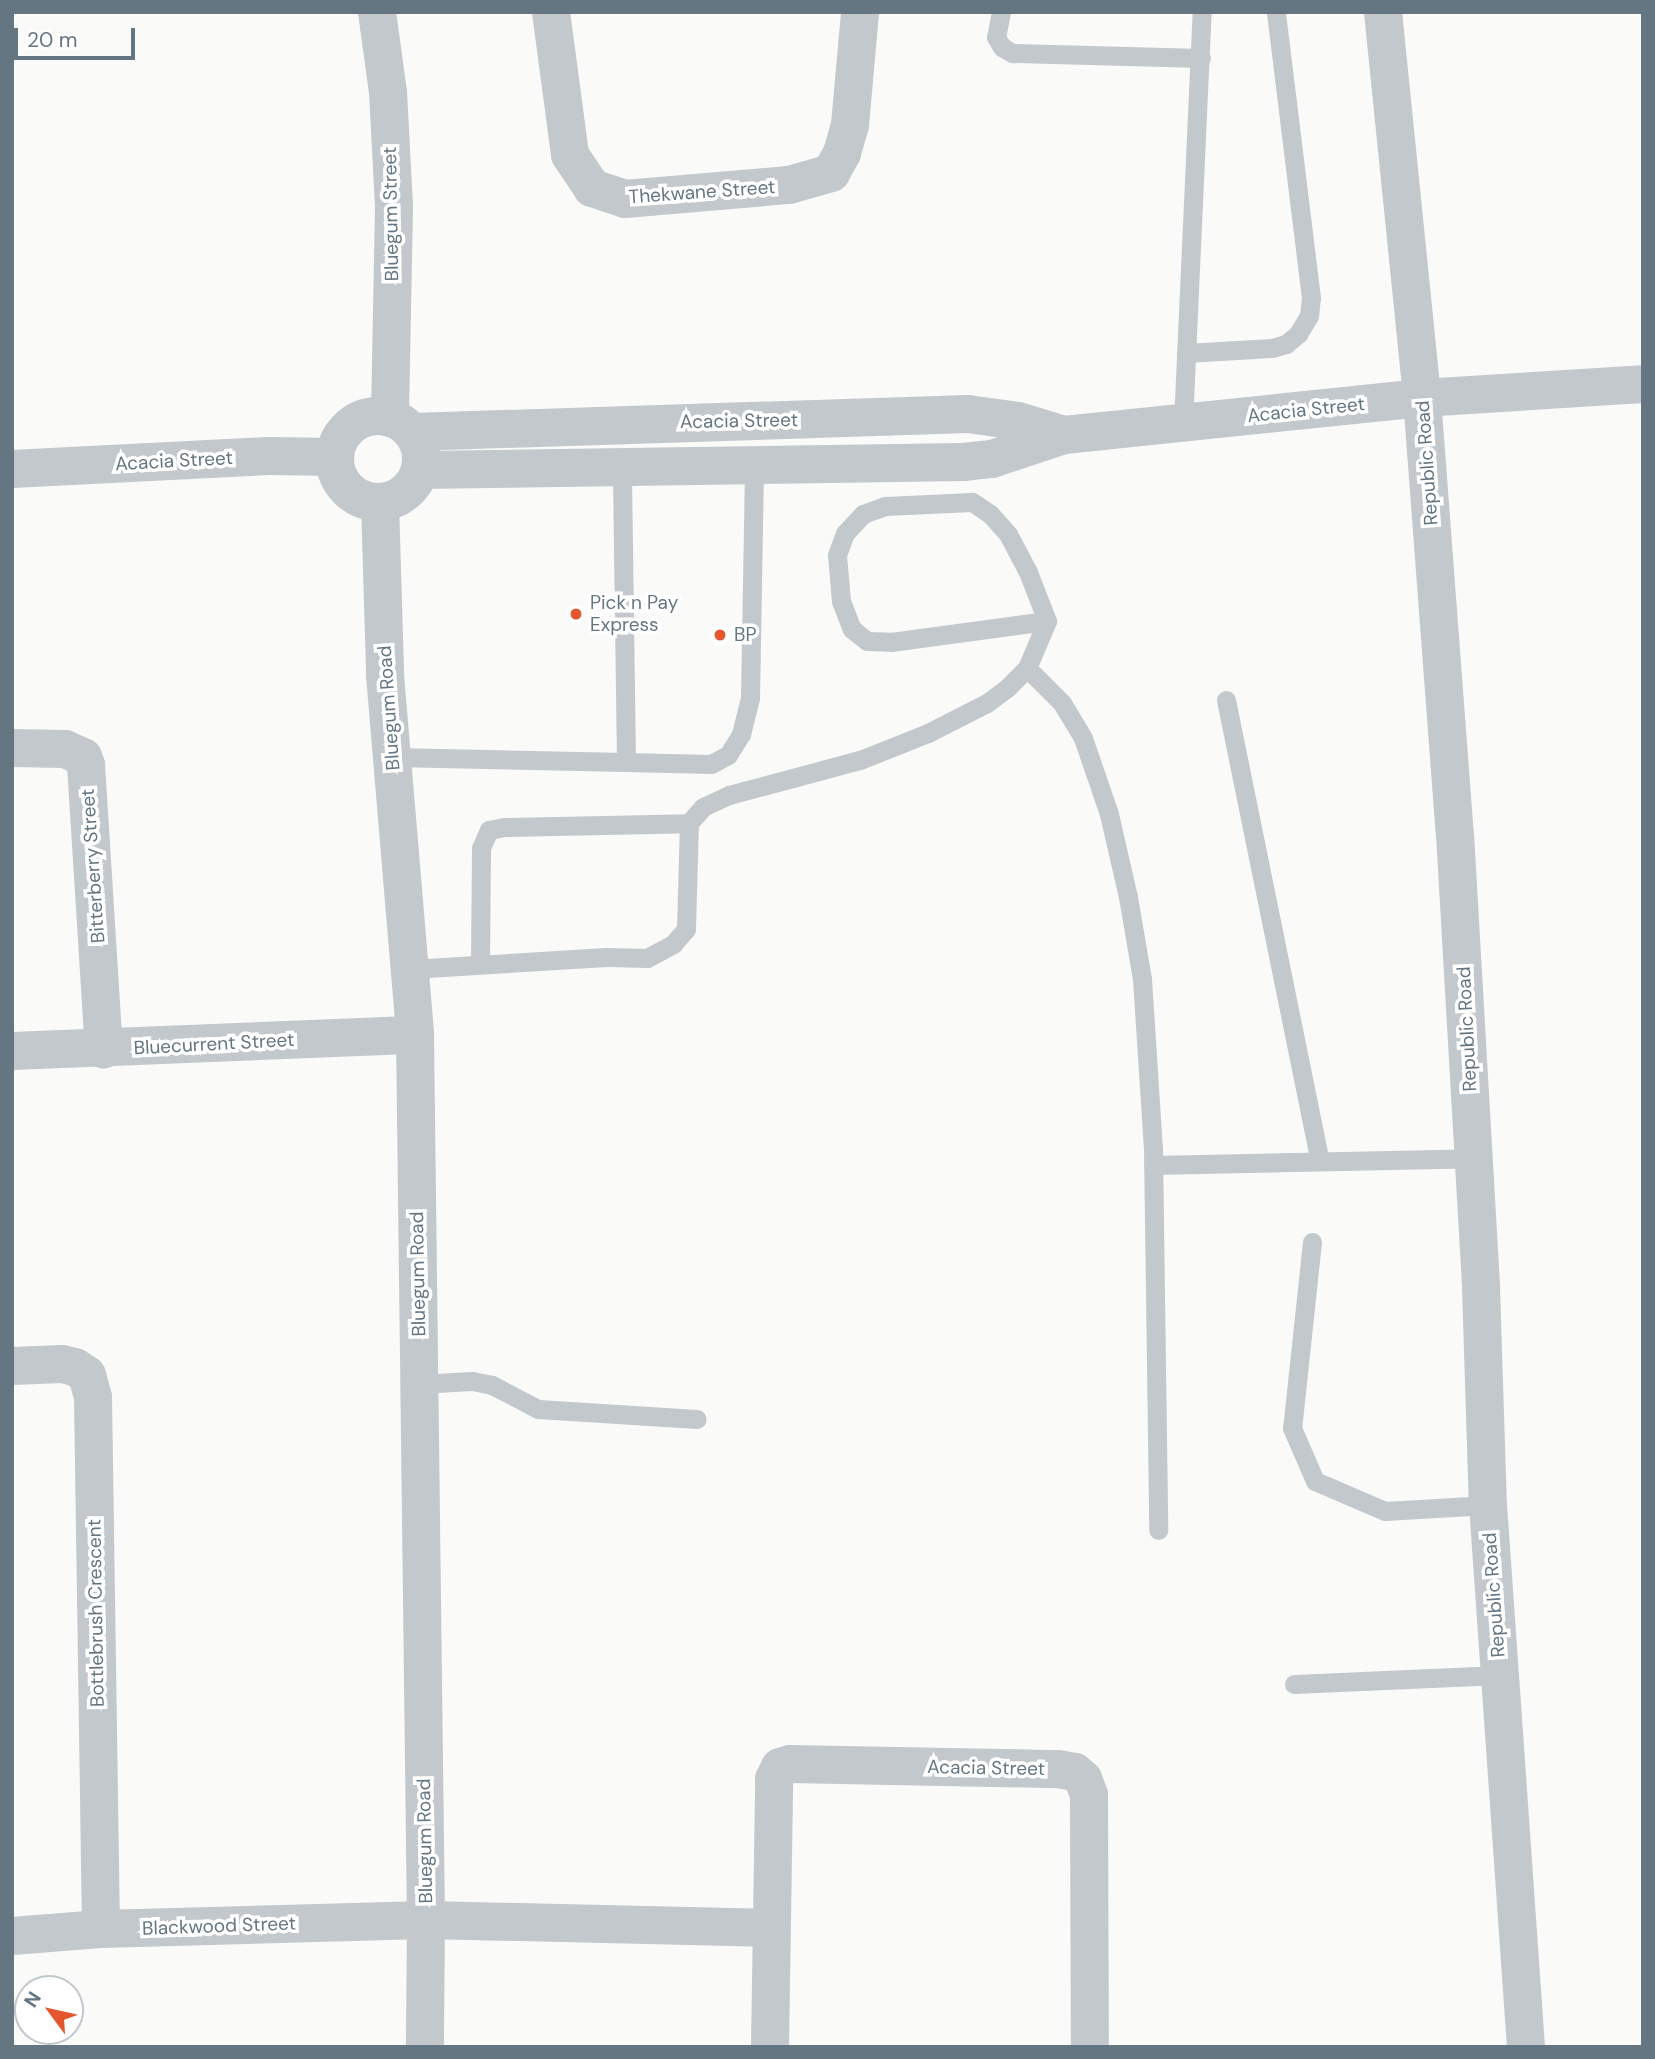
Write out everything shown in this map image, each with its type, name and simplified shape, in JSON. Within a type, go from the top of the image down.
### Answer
[{"type":"street","name":"Bluegum Street","points":[[377,12],[383,39],[388,92],[401,425]]},
{"type":"street","name":"Thekwane Street","points":[[551,12],[560,101],[570,155],[592,188],[625,199],[789,185],[831,173],[842,153],[850,125],[860,12]]},
{"type":"street","name":"Republic Road","points":[[1383,12],[1422,398],[1455,834],[1475,1158],[1488,1505],[1526,2047]]},
{"type":"street","name":"Acacia Street","points":[[420,470],[982,460],[1016,453],[1064,435],[1422,398],[1643,384]]},
{"type":"street","name":"Acacia Street","points":[[401,425],[968,414],[1018,421],[1064,435]]},
{"type":"street","points":[[363,419],[401,425],[419,443],[420,470],[406,493],[380,502],[355,496],[345,486],[335,457],[342,436],[351,426],[363,419]]},
{"type":"street","name":"Acacia Street","points":[[12,469],[269,456],[335,457]]},
{"type":"street","name":"Bluegum Road","points":[[380,502],[385,675],[415,1035],[426,1920],[425,2047]]},
{"type":"street","name":"Bitterberry Street","points":[[12,748],[65,749],[83,757],[86,765],[104,1049]]},
{"type":"street","name":"Bluecurrent Street","points":[[12,1051],[415,1035]]},
{"type":"street","name":"Bottlebrush Crescent","points":[[12,1366],[62,1364],[75,1367],[87,1375],[93,1397],[101,1929]]},
{"type":"street","name":"Acacia Street","points":[[770,2047],[774,1779],[783,1765],[1058,1769],[1075,1773],[1087,1785],[1089,1794],[1090,2047]]},
{"type":"street","points":[[426,1920],[771,1928]]},
{"type":"street","name":"Blackwood Street","points":[[12,1936],[101,1929],[426,1920]]},
{"type":"lane","points":[[1001,12],[996,37],[1002,47],[1012,53],[1201,58]]},
{"type":"lane","points":[[1183,423],[1202,12]]},
{"type":"lane","points":[[1186,353],[1272,348],[1286,344],[1298,334],[1309,316],[1311,298],[1276,12]]},
{"type":"lane","points":[[392,757],[711,764],[728,755],[741,734],[750,698],[754,463]]},
{"type":"lane","points":[[622,466],[626,762]]},
{"type":"lane","points":[[410,969],[648,958],[673,944],[686,929],[689,823],[703,807],[729,795],[860,760],[928,733],[987,703],[1027,668],[1039,645],[1046,621],[1028,572],[1008,534],[990,514],[972,502],[885,506],[863,514],[845,533],[837,555],[841,601],[852,629],[867,641],[891,642],[1046,621]]},
{"type":"lane","points":[[1027,668],[1062,703],[1083,738],[1109,814],[1128,897],[1142,979],[1153,1165],[1158,1530]]},
{"type":"lane","points":[[1226,700],[1320,1161]]},
{"type":"lane","points":[[480,964],[481,848],[489,830],[505,827],[689,823]]},
{"type":"lane","points":[[1153,1165],[1475,1158]]},
{"type":"lane","points":[[1312,1242],[1292,1428],[1315,1481],[1385,1511],[1488,1505]]},
{"type":"lane","points":[[419,1384],[482,1383],[538,1409],[697,1419]]},
{"type":"lane","points":[[1294,1684],[1500,1675]]},
{"type":"place","name":"Pick n Pay Express","points":[[576,614]]},
{"type":"place","name":"BP","points":[[720,635]]}]
